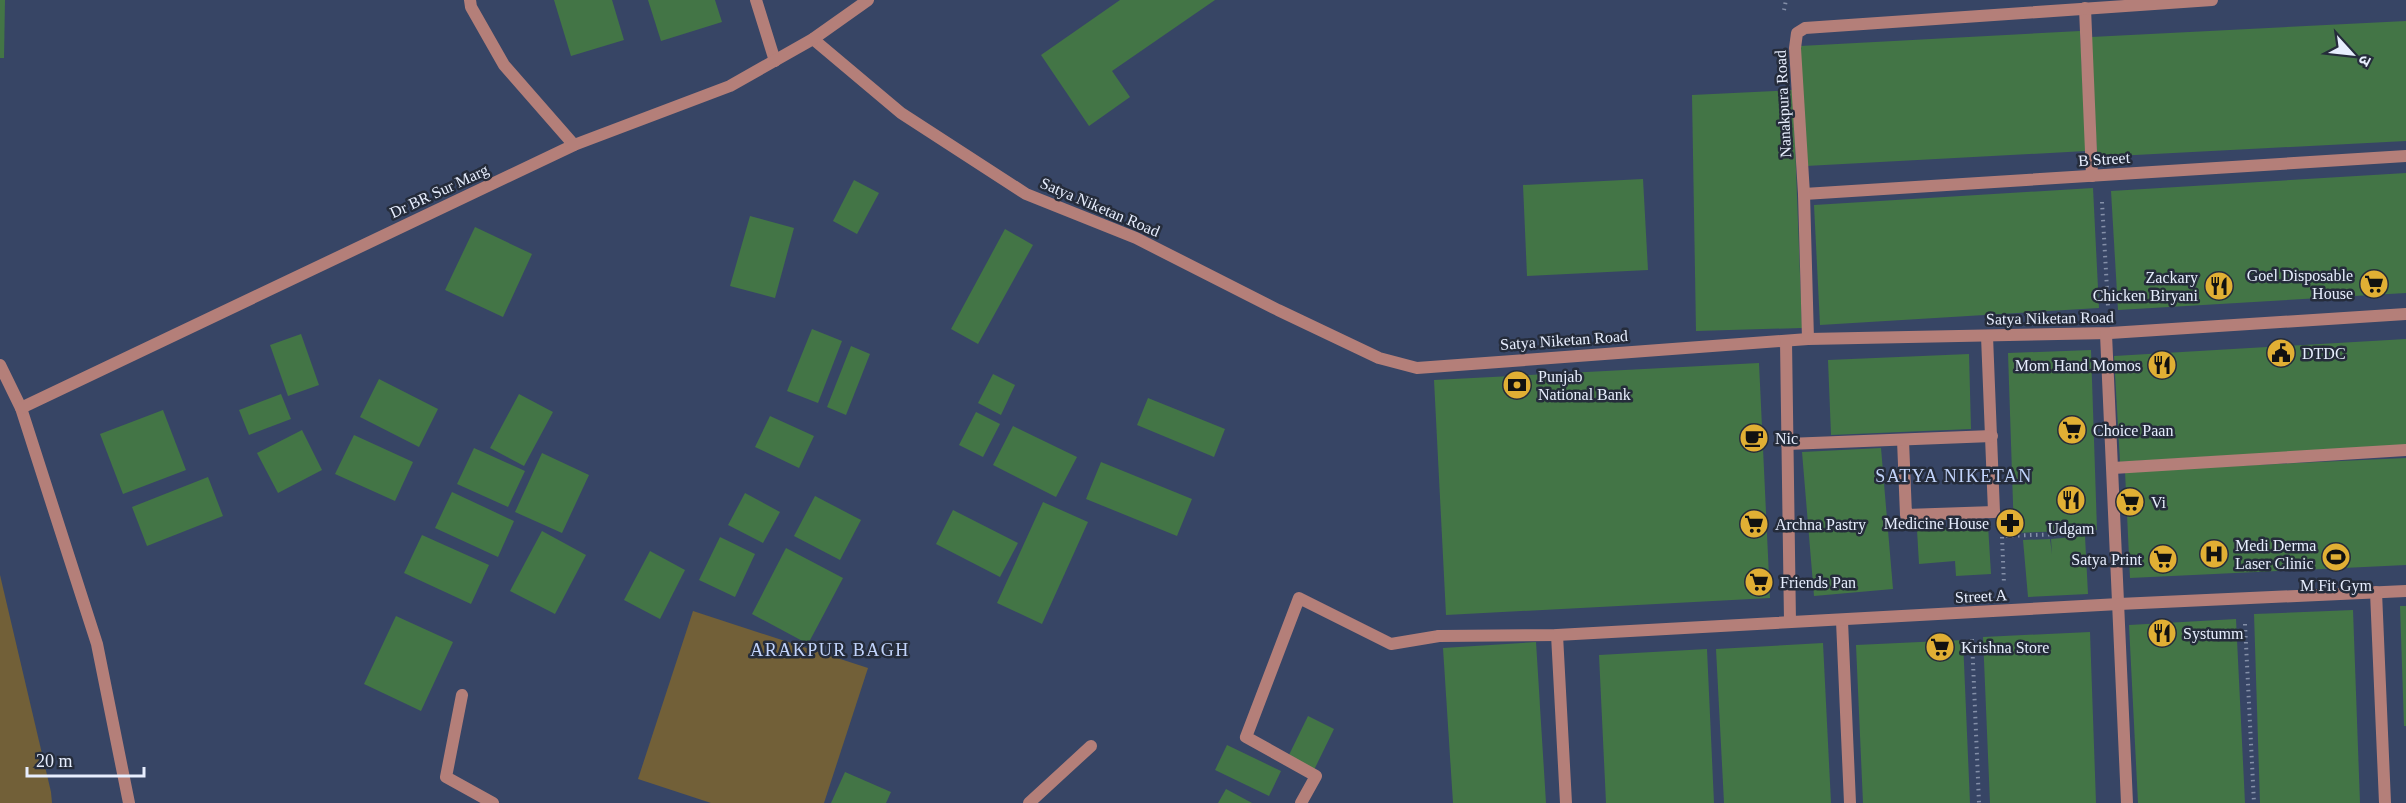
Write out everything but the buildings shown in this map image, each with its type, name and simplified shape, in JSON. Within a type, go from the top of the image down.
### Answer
[{"type":"street","points":[[470,0],[471,7],[504,65],[574,145]]},
{"type":"street","points":[[756,0],[775,61]]},
{"type":"street","name":"Dr BR Sur Marg","points":[[21,408],[574,145],[730,86],[813,39],[868,0]]},
{"type":"street","name":"Nanakpura Road","points":[[1804,194],[1795,48],[1797,33],[1805,28],[2212,0]]},
{"type":"street","points":[[2085,8],[2096,176]]},
{"type":"street","name":"Satya Niketan Road","points":[[813,39],[901,113],[1026,194],[1136,238],[1379,358],[1417,368],[1808,339],[2106,334],[2406,314]]},
{"type":"street","name":"B Street","points":[[1804,194],[2406,156]]},
{"type":"street","points":[[1804,194],[1808,339]]},
{"type":"street","points":[[2106,334],[2127,803]]},
{"type":"street","points":[[1904,440],[1906,515],[1994,512],[1987,336]]},
{"type":"street","points":[[1786,341],[1790,622]]},
{"type":"street","points":[[0,365],[21,408],[97,644],[129,803]]},
{"type":"street","points":[[1788,444],[1992,436]]},
{"type":"street","points":[[2113,468],[2406,450]]},
{"type":"street","name":"Street A","points":[[1301,803],[1316,776],[1246,737],[1299,598],[1391,644],[1438,636],[1557,635],[2244,597],[2406,591]]},
{"type":"street","points":[[2376,592],[2385,803]]},
{"type":"street","points":[[1842,621],[1850,803]]},
{"type":"street","points":[[1557,635],[1566,803]]},
{"type":"street","points":[[462,695],[446,777],[494,803]]},
{"type":"street","points":[[1029,803],[1091,746]]},
{"type":"path","points":[[2096,176],[2108,297]]},
{"type":"path","points":[[1994,512],[1994,537],[2116,532]]},
{"type":"path","points":[[2002,536],[2004,611]]},
{"type":"path","points":[[2244,597],[2254,803]]},
{"type":"path","points":[[1971,613],[1979,803]]},
{"type":"shaded area","points":[[0,575],[51,792],[52,803],[0,803]]},
{"type":"shaded area","points":[[693,611],[868,668],[824,803],[711,803],[638,779]]},
{"type":"place","name":"Goel Disposable House","points":[[2374,284]]},
{"type":"place","name":"Zackary Chicken Biryani","points":[[2219,286]]},
{"type":"place","name":"DTDC","points":[[2281,353]]},
{"type":"place","name":"Mom Hand Momos","points":[[2162,365]]},
{"type":"place","name":"Punjab National Bank","points":[[1517,385]]},
{"type":"place","name":"Choice Paan","points":[[2072,430]]},
{"type":"place","name":"Nic","points":[[1754,438]]},
{"type":"place","name":"Udgam","points":[[2071,500]]},
{"type":"place","name":"Vi","points":[[2130,502]]},
{"type":"place","name":"Medicine House","points":[[2010,523]]},
{"type":"place","name":"Archna Pastry","points":[[1754,524]]},
{"type":"place","name":"Medi Derma Laser Clinic","points":[[2214,554]]},
{"type":"place","name":"M Fit Gym","points":[[2336,557]]},
{"type":"place","name":"Satya Print","points":[[2163,559]]},
{"type":"place","name":"Friends Pan","points":[[1759,582]]},
{"type":"place","name":"Systumm","points":[[2162,633]]},
{"type":"place","name":"Krishna Store","points":[[1940,647]]},
{"type":"district","name":"SATYA NIKETAN","points":[[1954,476]]},
{"type":"district","name":"ARAKPUR BAGH","points":[[830,650]]}]
